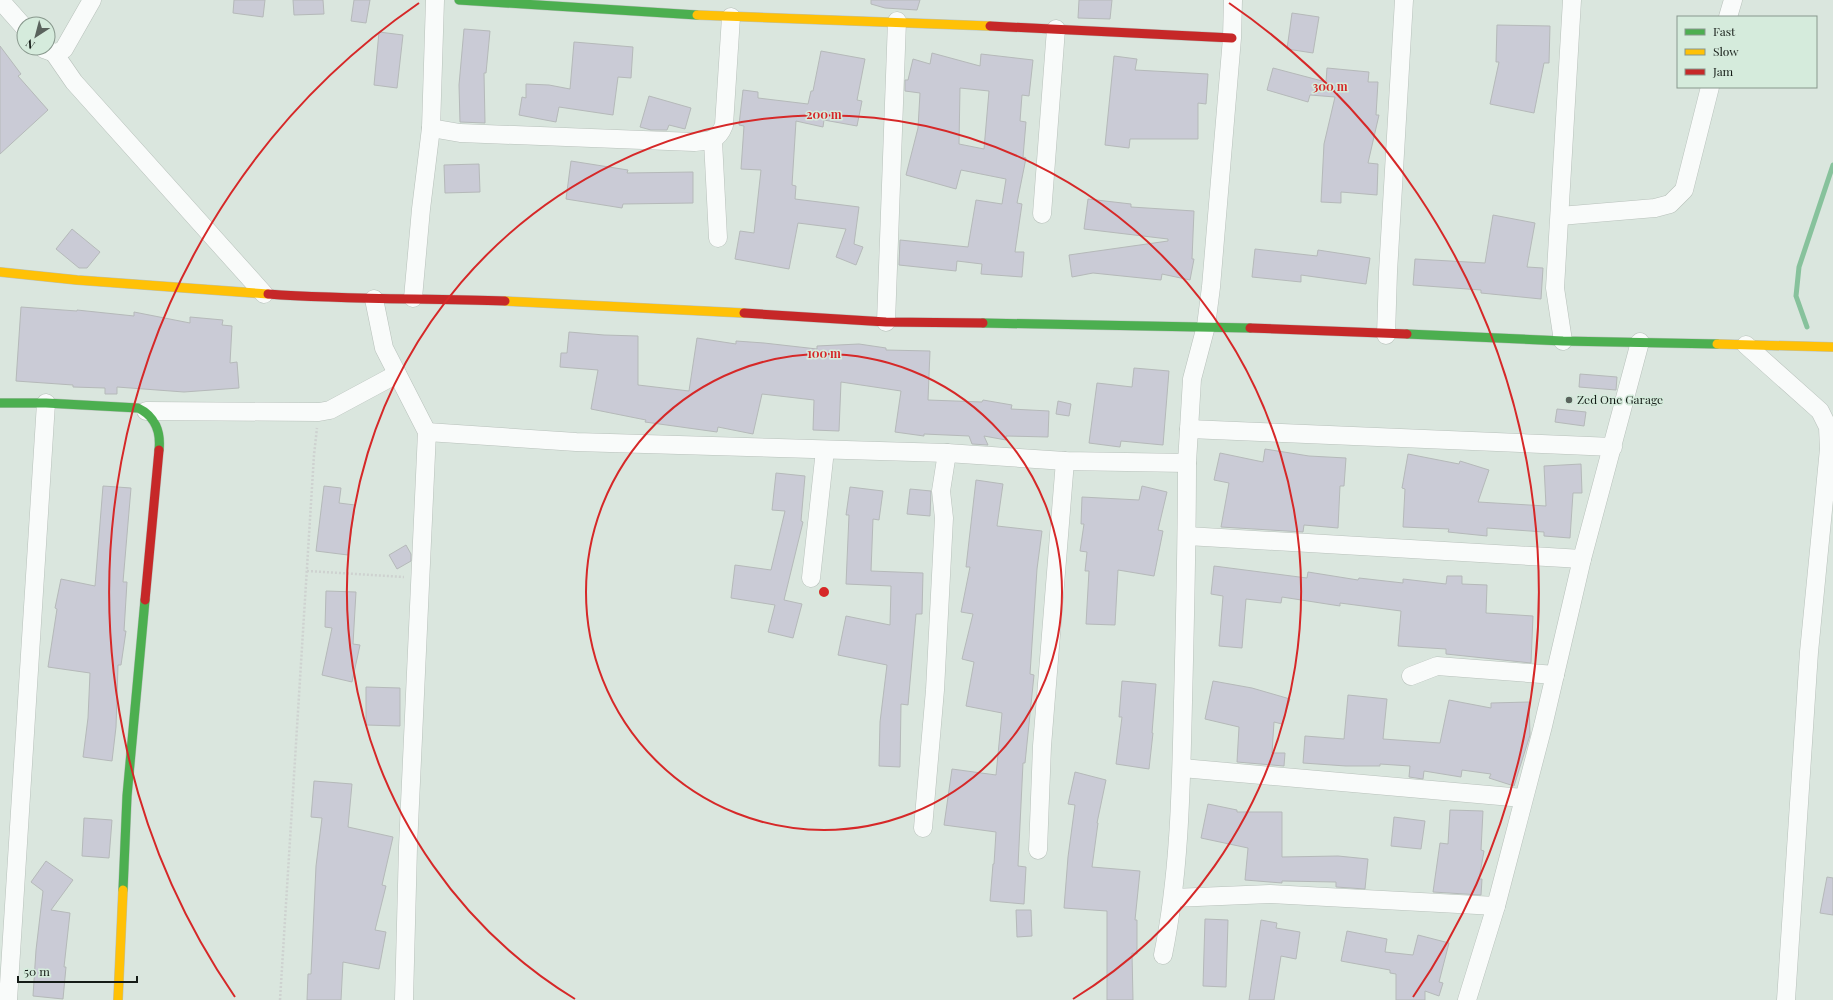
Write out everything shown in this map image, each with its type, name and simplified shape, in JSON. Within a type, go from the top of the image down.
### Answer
[{"type":"street","points":[[0,0],[16,18]]},
{"type":"street","points":[[56,52],[59,53],[64,49],[92,0]]},
{"type":"street","points":[[413,298],[421,209],[431,128],[435,0]]},
{"type":"street","points":[[458,0],[731,17],[897,21],[1232,38]]},
{"type":"street","points":[[1163,955],[1173,898],[1182,768],[1187,463],[1192,379],[1206,326],[1232,38],[1233,0]]},
{"type":"street","points":[[1386,335],[1388,264],[1404,0]]},
{"type":"street","points":[[1562,341],[1555,288],[1572,0]]},
{"type":"street","points":[[1728,16],[1732,0]]},
{"type":"street","points":[[431,128],[460,133],[694,142],[713,140],[721,134],[724,125],[731,17]]},
{"type":"street","points":[[886,322],[897,21]]},
{"type":"street","points":[[1042,214],[1056,29]]},
{"type":"street","points":[[53,56],[74,82],[264,294]]},
{"type":"street","points":[[1560,216],[1655,208],[1670,204],[1684,190],[1710,88]]},
{"type":"street","points":[[713,140],[718,238]]},
{"type":"street","points":[[2,270],[78,280],[264,294],[374,299],[413,298],[602,306],[886,322],[1206,326],[1386,335],[1562,341],[1833,347]]},
{"type":"street","points":[[374,299],[384,348],[427,432],[408,847],[404,1000]]},
{"type":"street","points":[[1467,1000],[1496,906],[1555,675],[1582,559],[1640,342]]},
{"type":"street","points":[[1746,345],[1820,411],[1828,427],[1829,449],[1809,652],[1786,1000]]},
{"type":"street","points":[[0,403],[46,402],[130,407],[146,411],[319,412],[330,410],[397,374]]},
{"type":"street","points":[[8,1000],[46,402]]},
{"type":"street","points":[[118,1000],[127,796],[160,438],[153,419],[146,411]]},
{"type":"street","points":[[1189,429],[1613,446]]},
{"type":"street","points":[[427,432],[576,442],[947,453],[1065,461],[1187,463]]},
{"type":"street","points":[[810,578],[825,450]]},
{"type":"street","points":[[923,828],[935,690],[944,518],[942,491],[947,453]]},
{"type":"street","points":[[1038,850],[1042,746],[1065,461]]},
{"type":"street","points":[[1187,536],[1582,559]]},
{"type":"street","points":[[1411,676],[1437,666],[1555,675]]},
{"type":"street","points":[[1182,768],[1523,798]]},
{"type":"street","points":[[1173,898],[1270,894],[1496,906]]},
{"type":"path","points":[[280,1000],[314,455],[319,412]]},
{"type":"path","points":[[307,571],[420,578]]},
{"type":"building","points":[[234,0],[265,0],[263,17],[233,13]]},
{"type":"building","points":[[293,0],[323,0],[324,14],[294,15]]},
{"type":"building","points":[[354,0],[370,0],[366,23],[351,21]]},
{"type":"building","points":[[871,0],[920,0],[917,10],[885,8],[871,4]]},
{"type":"building","points":[[1079,0],[1112,0],[1110,19],[1078,18]]},
{"type":"building","points":[[1292,13],[1319,17],[1313,53],[1287,49]]},
{"type":"building","points":[[1497,25],[1550,26],[1549,63],[1544,63],[1534,113],[1490,104],[1499,62],[1496,62]]},
{"type":"building","points":[[464,29],[490,31],[486,73],[484,73],[485,123],[460,122],[459,85]]},
{"type":"building","points":[[379,32],[403,35],[397,88],[374,85]]},
{"type":"building","points":[[574,42],[633,47],[631,78],[618,77],[613,115],[559,107],[556,122],[519,115],[522,97],[526,98],[526,84],[549,85],[570,89]]},
{"type":"building","points":[[0,46],[21,74],[18,76],[48,110],[0,154]]},
{"type":"building","points":[[821,51],[865,59],[857,100],[862,101],[857,126],[824,120],[823,127],[796,121],[792,185],[796,186],[795,199],[859,207],[854,244],[863,247],[856,265],[836,257],[846,229],[798,223],[789,269],[735,259],[740,231],[754,233],[761,170],[741,169],[744,126],[739,125],[743,90],[758,92],[758,98],[808,104],[811,91],[813,91]]},
{"type":"building","points":[[932,53],[980,66],[981,54],[1033,60],[1029,96],[1022,95],[1020,121],[1026,122],[1023,157],[1026,158],[1017,203],[1022,204],[1015,252],[1024,252],[1022,277],[981,274],[982,264],[957,261],[956,271],[899,265],[900,240],[968,247],[976,200],[1002,204],[1006,179],[961,170],[956,189],[906,175],[918,128],[920,93],[905,91],[905,80],[908,80],[913,59],[930,64]],"holes":[[[960,88],[989,91],[984,149],[959,144]]]},
{"type":"building","points":[[1114,56],[1137,59],[1135,70],[1208,74],[1206,104],[1198,103],[1198,139],[1130,139],[1129,148],[1105,145]]},
{"type":"building","points":[[1273,68],[1326,82],[1327,68],[1369,72],[1368,82],[1378,82],[1376,115],[1379,115],[1368,163],[1378,164],[1377,195],[1341,192],[1341,203],[1321,202],[1324,144],[1335,97],[1310,95],[1308,102],[1267,90]]},
{"type":"building","points":[[649,96],[691,108],[685,129],[669,125],[667,130],[651,130],[640,127]]},
{"type":"building","points":[[571,161],[628,170],[627,173],[693,172],[693,203],[623,204],[622,208],[566,199]]},
{"type":"building","points":[[479,164],[480,192],[445,193],[444,165]]},
{"type":"building","points":[[1088,199],[1131,204],[1131,207],[1194,211],[1192,259],[1194,259],[1190,280],[1162,274],[1161,280],[1093,273],[1072,277],[1069,255],[1168,241],[1168,239],[1084,229]]},
{"type":"building","points":[[1493,215],[1535,223],[1527,267],[1543,268],[1541,299],[1481,293],[1481,290],[1413,285],[1415,259],[1485,263]]},
{"type":"building","points":[[72,229],[100,252],[87,268],[79,268],[56,249]]},
{"type":"building","points":[[1255,249],[1317,256],[1318,250],[1370,258],[1366,284],[1301,275],[1301,282],[1252,277]]},
{"type":"building","points":[[21,307],[77,310],[134,316],[134,312],[190,323],[190,317],[223,320],[222,325],[232,326],[230,363],[237,362],[239,388],[184,392],[117,387],[117,394],[105,394],[105,388],[73,387],[73,385],[16,381]]},
{"type":"building","points":[[569,332],[638,336],[638,385],[689,391],[697,338],[736,344],[736,341],[817,349],[817,346],[859,344],[886,348],[886,350],[930,351],[928,400],[982,402],[983,400],[1012,405],[1011,409],[1049,411],[1048,437],[1006,436],[1006,440],[984,436],[988,445],[972,444],[969,436],[924,434],[924,436],[895,432],[901,391],[841,382],[839,431],[813,430],[814,400],[762,394],[753,434],[718,427],[717,432],[645,422],[646,420],[591,409],[598,370],[560,367],[561,353],[567,353]]},
{"type":"building","points":[[1134,368],[1169,371],[1163,445],[1121,441],[1120,447],[1089,443],[1097,383],[1132,387]]},
{"type":"building","points":[[1580,374],[1617,377],[1616,390],[1579,387]]},
{"type":"building","points":[[1058,401],[1071,404],[1069,416],[1056,414]]},
{"type":"building","points":[[1557,409],[1586,412],[1584,426],[1555,422]]},
{"type":"building","points":[[1265,449],[1309,456],[1346,458],[1344,486],[1340,486],[1338,528],[1304,525],[1303,532],[1221,527],[1229,483],[1214,480],[1220,453],[1263,462]]},
{"type":"building","points":[[1408,454],[1459,464],[1460,461],[1489,470],[1478,502],[1546,506],[1544,466],[1581,464],[1582,493],[1573,493],[1570,538],[1544,536],[1544,532],[1487,528],[1487,536],[1448,532],[1449,529],[1403,527],[1405,489],[1402,488]]},
{"type":"building","points":[[776,473],[805,476],[801,521],[803,522],[784,600],[802,604],[793,638],[768,632],[775,605],[731,598],[735,565],[771,570],[785,511],[772,510]]},
{"type":"building","points":[[976,480],[1003,484],[997,526],[1042,531],[1037,569],[1030,674],[1034,675],[1025,763],[1023,763],[1018,866],[1026,867],[1024,904],[990,901],[996,832],[944,825],[952,769],[996,775],[1002,713],[966,706],[974,662],[962,659],[973,614],[961,612],[970,567],[966,567]]},
{"type":"building","points":[[103,486],[131,488],[123,582],[127,582],[124,631],[126,631],[121,665],[118,665],[116,727],[112,761],[83,757],[88,718],[90,673],[48,667],[57,609],[55,608],[61,579],[95,586]]},
{"type":"building","points":[[324,486],[341,488],[339,503],[355,505],[348,555],[316,551]]},
{"type":"building","points":[[1142,486],[1167,492],[1158,530],[1163,531],[1154,576],[1118,570],[1115,625],[1086,624],[1089,571],[1085,571],[1087,552],[1080,551],[1084,524],[1081,524],[1082,497],[1139,500]]},
{"type":"building","points":[[850,487],[883,491],[879,520],[873,519],[871,571],[923,573],[922,614],[916,614],[908,705],[901,704],[900,767],[879,766],[880,722],[887,665],[838,655],[846,616],[890,625],[891,586],[846,584],[849,515],[846,515]]},
{"type":"building","points":[[910,489],[931,491],[930,516],[907,514]]},
{"type":"building","points":[[406,545],[411,554],[411,561],[397,569],[389,555]]},
{"type":"building","points":[[1214,566],[1307,578],[1308,572],[1358,580],[1359,578],[1403,583],[1403,579],[1446,584],[1447,576],[1462,576],[1462,584],[1487,585],[1486,613],[1533,616],[1531,663],[1446,654],[1446,649],[1398,646],[1401,611],[1340,603],[1340,606],[1282,597],[1281,603],[1246,599],[1242,648],[1219,646],[1223,596],[1211,594]]},
{"type":"building","points":[[326,591],[356,592],[353,644],[360,645],[352,682],[322,675],[332,628],[325,627]]},
{"type":"building","points":[[1122,681],[1156,684],[1149,769],[1116,764],[1122,717],[1119,717]]},
{"type":"building","points":[[1213,681],[1252,688],[1290,699],[1282,724],[1274,722],[1272,753],[1285,753],[1284,766],[1237,762],[1239,727],[1205,719]]},
{"type":"building","points":[[366,687],[400,688],[400,726],[366,725]]},
{"type":"building","points":[[1348,695],[1387,699],[1383,739],[1440,743],[1449,700],[1491,708],[1491,703],[1529,702],[1530,735],[1514,786],[1489,778],[1491,774],[1462,770],[1461,777],[1424,771],[1423,779],[1409,777],[1410,766],[1380,764],[1380,766],[1346,766],[1303,763],[1305,736],[1344,739]]},
{"type":"building","points":[[1075,772],[1106,780],[1097,823],[1092,867],[1140,871],[1135,920],[1137,920],[1137,954],[1132,953],[1133,1000],[1107,1000],[1107,911],[1064,908],[1068,857],[1075,805],[1068,804]]},
{"type":"building","points":[[314,781],[352,784],[348,827],[393,837],[382,885],[386,886],[375,930],[386,932],[379,969],[343,962],[341,1000],[307,1000],[308,974],[311,974],[316,866],[322,818],[311,817]]},
{"type":"building","points":[[1208,804],[1237,810],[1237,812],[1282,812],[1282,857],[1338,856],[1368,859],[1365,889],[1336,887],[1336,882],[1282,881],[1282,883],[1245,880],[1248,848],[1201,838]]},
{"type":"building","points":[[1450,810],[1483,811],[1481,850],[1484,851],[1479,879],[1482,879],[1481,895],[1433,892],[1440,843],[1448,844]]},
{"type":"building","points":[[1394,817],[1425,821],[1421,849],[1391,846]]},
{"type":"building","points":[[84,818],[112,820],[109,858],[82,856]]},
{"type":"building","points":[[46,861],[73,880],[51,910],[70,913],[64,967],[66,967],[63,999],[33,996],[36,950],[43,891],[31,882]]},
{"type":"building","points":[[1827,877],[1833,878],[1833,915],[1820,913]]},
{"type":"building","points":[[1016,910],[1031,910],[1032,936],[1017,937]]},
{"type":"building","points":[[1205,919],[1228,920],[1226,987],[1203,986]]},
{"type":"building","points":[[1261,920],[1277,923],[1276,928],[1300,932],[1296,959],[1281,956],[1274,1000],[1249,1000]]},
{"type":"building","points":[[1347,931],[1387,939],[1385,952],[1413,955],[1418,935],[1449,943],[1439,982],[1443,983],[1439,996],[1425,991],[1425,1000],[1396,1000],[1396,974],[1390,973],[1390,970],[1341,961]]},
{"type":"waterway","points":[[1807,327],[1796,296],[1799,267],[1833,165]]},
{"type":"traffic: fast","points":[[459,0],[697,15]]},
{"type":"traffic: fast","points":[[983,323],[1250,328]]},
{"type":"traffic: fast","points":[[1407,334],[1563,341],[1717,344]]},
{"type":"traffic: fast","points":[[0,403],[46,403],[138,408],[149,415],[156,425],[159,437],[159,450]]},
{"type":"traffic: fast","points":[[123,890],[127,796],[145,600]]},
{"type":"traffic: slow","points":[[697,15],[990,26]]},
{"type":"traffic: slow","points":[[0,272],[77,280],[268,294]]},
{"type":"traffic: slow","points":[[505,301],[744,313]]},
{"type":"traffic: slow","points":[[1717,344],[1833,347]]},
{"type":"traffic: slow","points":[[118,1000],[123,890]]},
{"type":"traffic: jam","points":[[990,26],[1232,38]]},
{"type":"traffic: jam","points":[[268,294],[327,297],[505,301]]},
{"type":"traffic: jam","points":[[744,313],[886,322],[983,323]]},
{"type":"traffic: jam","points":[[1250,328],[1407,334]]},
{"type":"traffic: jam","points":[[145,600],[159,450]]},
{"type":"place","name":"Zed One Garage","points":[[1569,400]]}]
